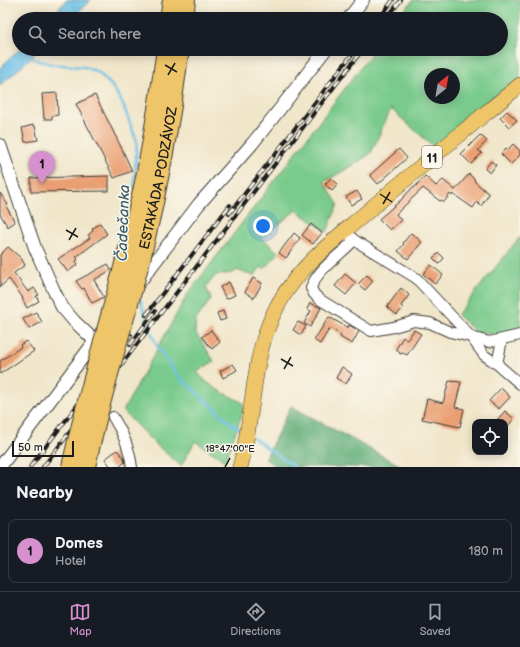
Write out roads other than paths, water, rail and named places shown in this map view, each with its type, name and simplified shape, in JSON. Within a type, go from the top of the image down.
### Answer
[{"type":"highway","points":[[170,12],[172,0]]},
{"type":"highway","points":[[185,12],[186,0]]},
{"type":"highway","name":"ESTAKÁDA PODZÁVOZ","points":[[71,467],[90,389],[142,195],[165,56]]},
{"type":"highway","name":"ESTAKÁDA PODZÁVOZ","points":[[86,467],[155,202],[166,145],[179,56]]},
{"type":"main road","name":"11","points":[[240,467],[263,340],[280,300],[291,284],[308,264],[350,235],[520,85]]},
{"type":"street","points":[[353,12],[362,0]]},
{"type":"street","points":[[0,467],[94,340],[199,204],[280,110],[321,56]]},
{"type":"street","points":[[0,145],[5,171],[35,248],[55,293],[62,307],[94,340]]},
{"type":"street","points":[[520,335],[489,342],[471,337],[450,332],[430,323],[414,321],[394,327],[371,331],[319,299],[311,288],[314,279],[344,251],[350,235],[416,278],[471,337],[484,355],[520,384]]},
{"type":"street","points":[[497,364],[502,340]]},
{"type":"street","points":[[113,417],[118,424],[131,459],[132,467]]},
{"type":"water","points":[[67,0],[91,0],[78,12],[56,12]]},
{"type":"water","points":[[13,56],[32,56],[0,85],[0,68]]},
{"type":"waterway","name":"Čadečanka","points":[[28,56],[51,64],[84,67],[98,72],[112,86],[122,102],[137,142],[134,187]]},
{"type":"waterway","name":"Čadečanka","points":[[139,295],[148,325],[158,348],[178,376],[233,425],[242,430]]},
{"type":"waterway","name":"Čadečanka","points":[[253,438],[295,467]]},
{"type":"railway","points":[[384,12],[393,0]]},
{"type":"railway","points":[[392,12],[401,0]]},
{"type":"railway","points":[[229,214],[351,56]]},
{"type":"railway","points":[[43,467],[358,56]]},
{"type":"railway","points":[[146,315],[230,205]]},
{"type":"railway","points":[[130,345],[155,311]]},
{"type":"railway","points":[[30,467],[131,335]]},
{"type":"place","name":"Domes","points":[[42,184]]}]
